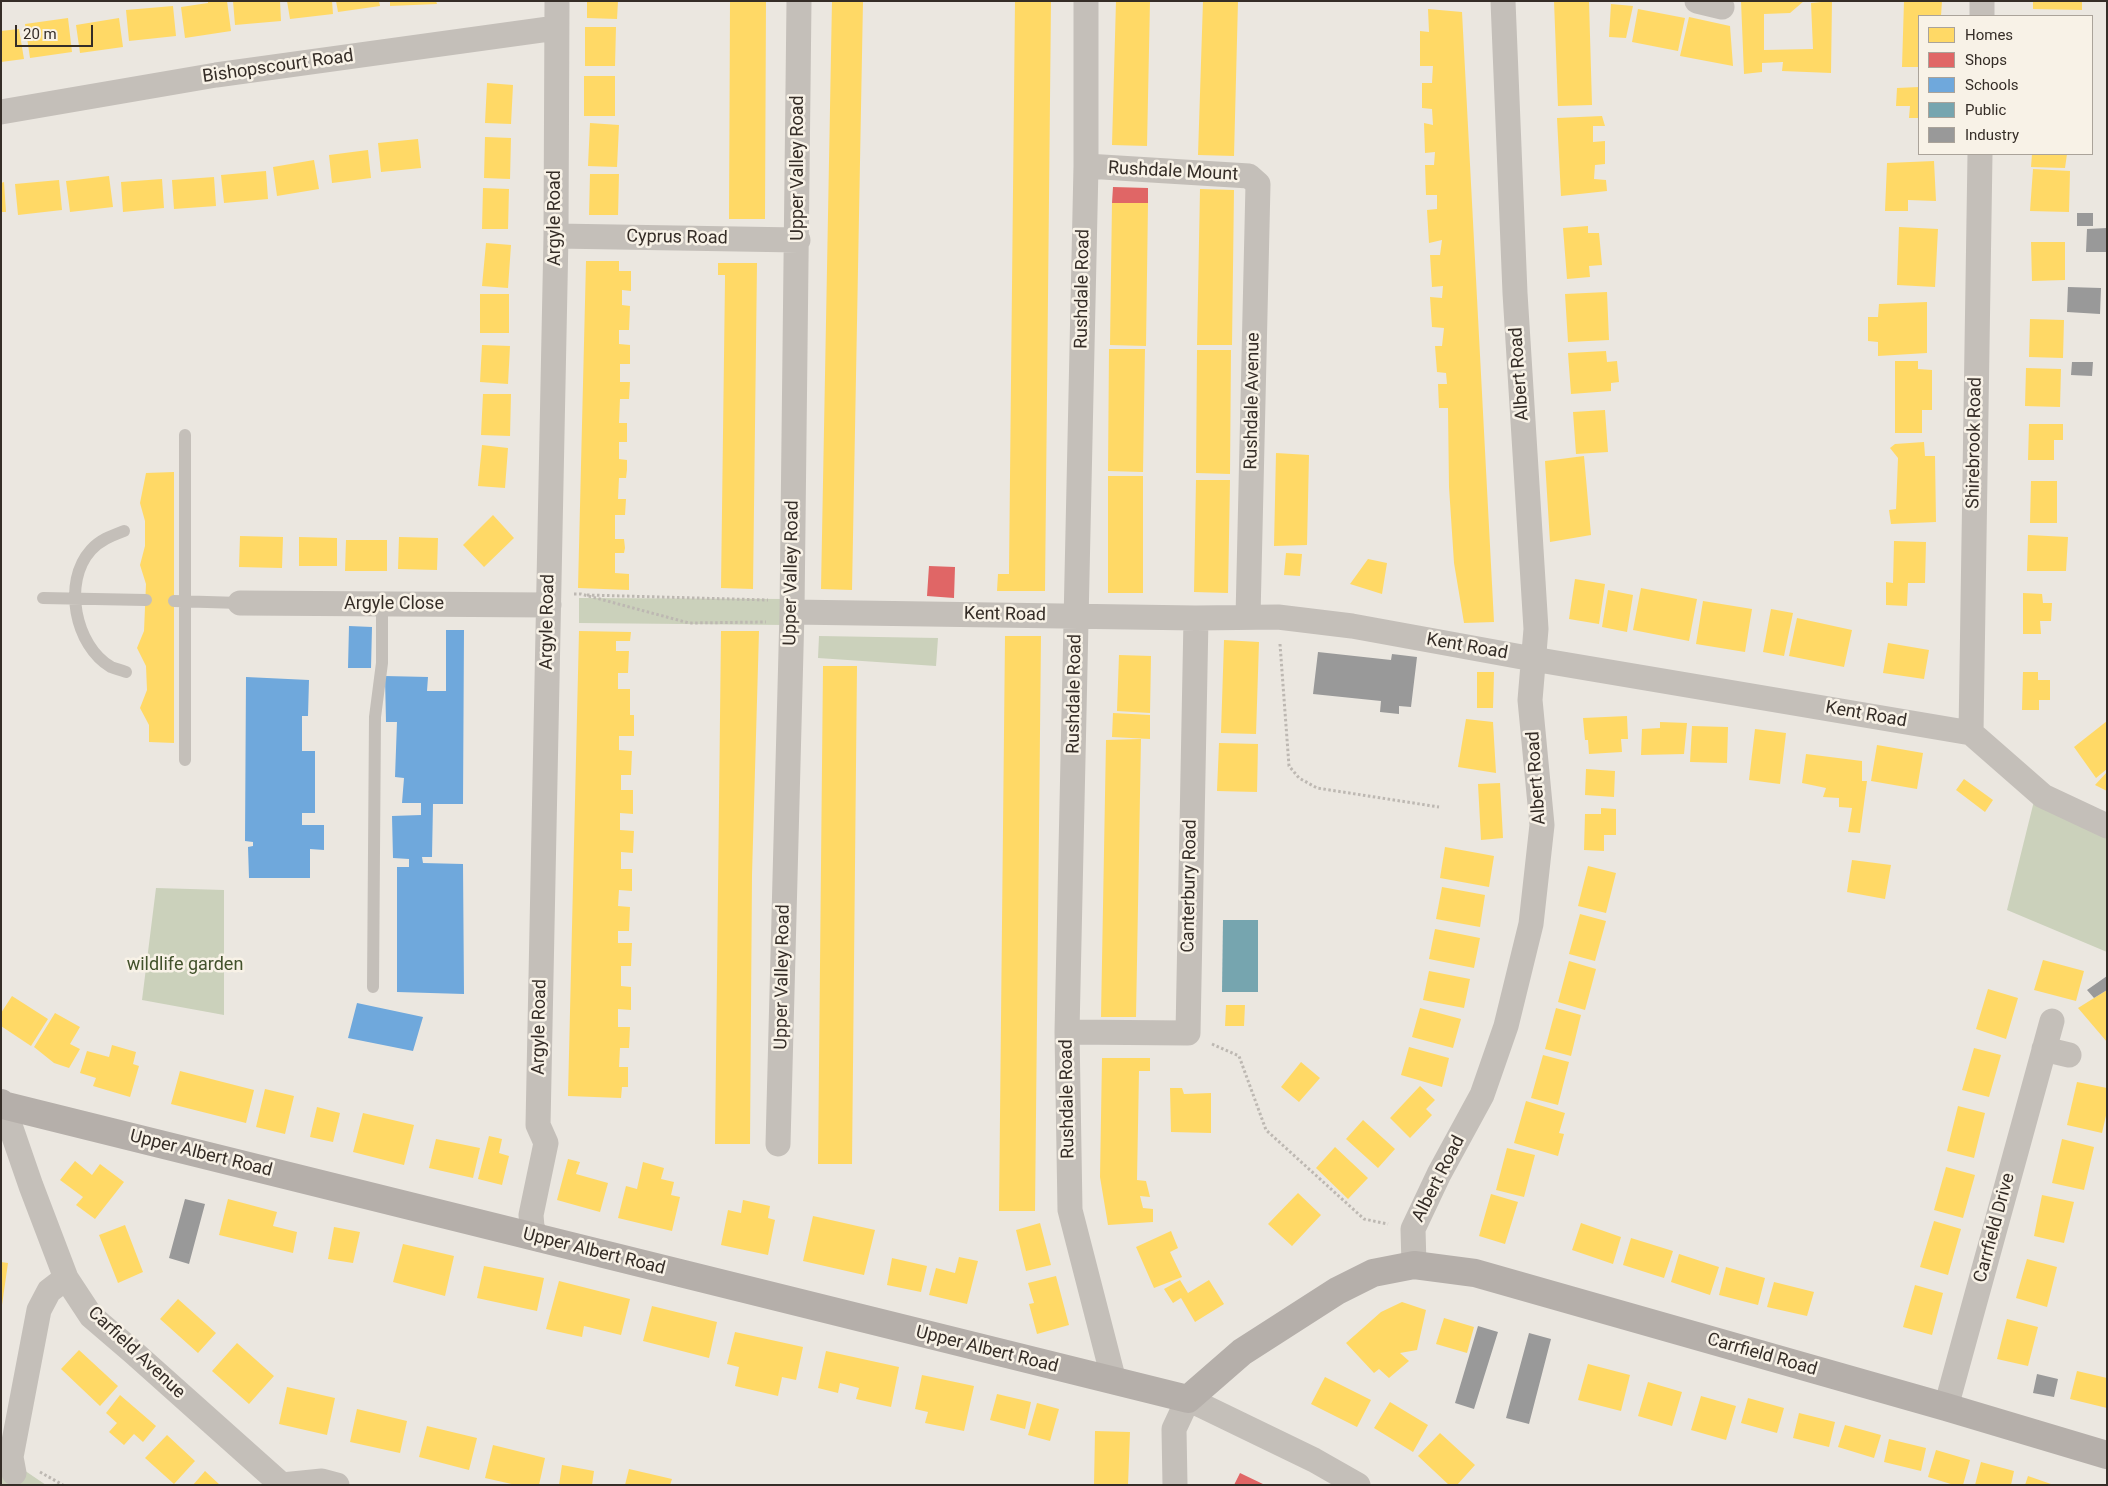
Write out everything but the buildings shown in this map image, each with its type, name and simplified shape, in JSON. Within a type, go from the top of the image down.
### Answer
[{"type":"street","name":"Argyle Road","points":[[538,1239],[532,1227],[531,1215],[546,1143],[538,1125],[556,236],[557,1]]},
{"type":"street","name":"Upper Valley Road","points":[[778,1144],[792,612],[800,1]]},
{"type":"street","name":"Rushdale Road","points":[[1086,1],[1086,166],[1067,1032],[1070,1210],[1114,1381]]},
{"type":"street","name":"Albert Road","points":[[1414,1265],[1414,1229],[1439,1174],[1482,1095],[1506,1026],[1531,924],[1542,825],[1530,700],[1536,629],[1515,293],[1503,1]]},
{"type":"street","points":[[1697,1],[1722,8]]},
{"type":"street","points":[[1982,1],[1982,15]]},
{"type":"street","name":"Bishopscourt Road","points":[[1,112],[216,75],[556,28]]},
{"type":"street","name":"Shirebrook Road","points":[[1971,733],[1980,155]]},
{"type":"street","name":"Rushdale Mount","points":[[1086,166],[1249,176],[1258,184]]},
{"type":"street","name":"Rushdale Avenue","points":[[1248,617],[1258,184]]},
{"type":"street","name":"Cyprus Road","points":[[556,236],[798,240]]},
{"type":"street","name":"Argyle Close","points":[[240,603],[382,604],[549,600]]},
{"type":"street","name":"Kent Road","points":[[792,612],[1196,618],[1278,617],[1352,626],[1533,659],[1971,733]]},
{"type":"street","name":"Canterbury Road","points":[[1188,1034],[1196,618]]},
{"type":"street","points":[[1971,733],[2043,796],[2107,826]]},
{"type":"street","name":"Carrfield Drive","points":[[1946,1407],[2052,1021]]},
{"type":"street","points":[[1067,1032],[1188,1034]]},
{"type":"street","points":[[2044,1049],[2070,1055]]},
{"type":"street","name":"Upper Albert Road","points":[[2,1105],[1188,1399]]},
{"type":"street","name":"Carfield Avenue","points":[[2,1105],[66,1278],[91,1316],[282,1485]]},
{"type":"street","points":[[1175,1485],[1174,1429],[1188,1399],[1242,1352],[1337,1291],[1373,1273],[1414,1265]]},
{"type":"street","name":"Carrfield Road","points":[[1414,1265],[1475,1273],[1946,1407],[2107,1455]]},
{"type":"street","points":[[9,1461],[39,1310],[49,1291],[66,1278]]},
{"type":"street","points":[[1188,1399],[1314,1460],[1358,1485]]},
{"type":"street","points":[[282,1485],[322,1481],[337,1485]]},
{"type":"lane","points":[[185,435],[180,601],[185,760]]},
{"type":"lane","points":[[124,531],[106,537],[90,551],[78,573],[74,598],[83,632],[95,652],[111,667],[126,672]]},
{"type":"lane","points":[[43,598],[146,600]]},
{"type":"lane","points":[[180,601],[240,603]]},
{"type":"lane","points":[[373,987],[376,717],[382,663],[382,604]]},
{"type":"path","points":[[581,594],[689,623],[792,612]]},
{"type":"path","points":[[549,600],[581,594],[792,612]]},
{"type":"path","points":[[1278,617],[1289,766],[1299,778],[1317,788],[1439,807]]},
{"type":"path","points":[[1188,1034],[1239,1056],[1266,1130],[1364,1219]]},
{"type":"green space","points":[[579,598],[787,599],[786,625],[579,623]]},
{"type":"green space","points":[[819,636],[938,638],[936,666],[818,658]]},
{"type":"green space","points":[[2035,797],[2107,831],[2107,952],[2007,910]]},
{"type":"green space","name":"wildlife garden","points":[[156,888],[224,890],[224,1015],[142,1000]]},
{"type":"green space","points":[[1,1463],[18,1466],[46,1485],[1,1485]]}]
